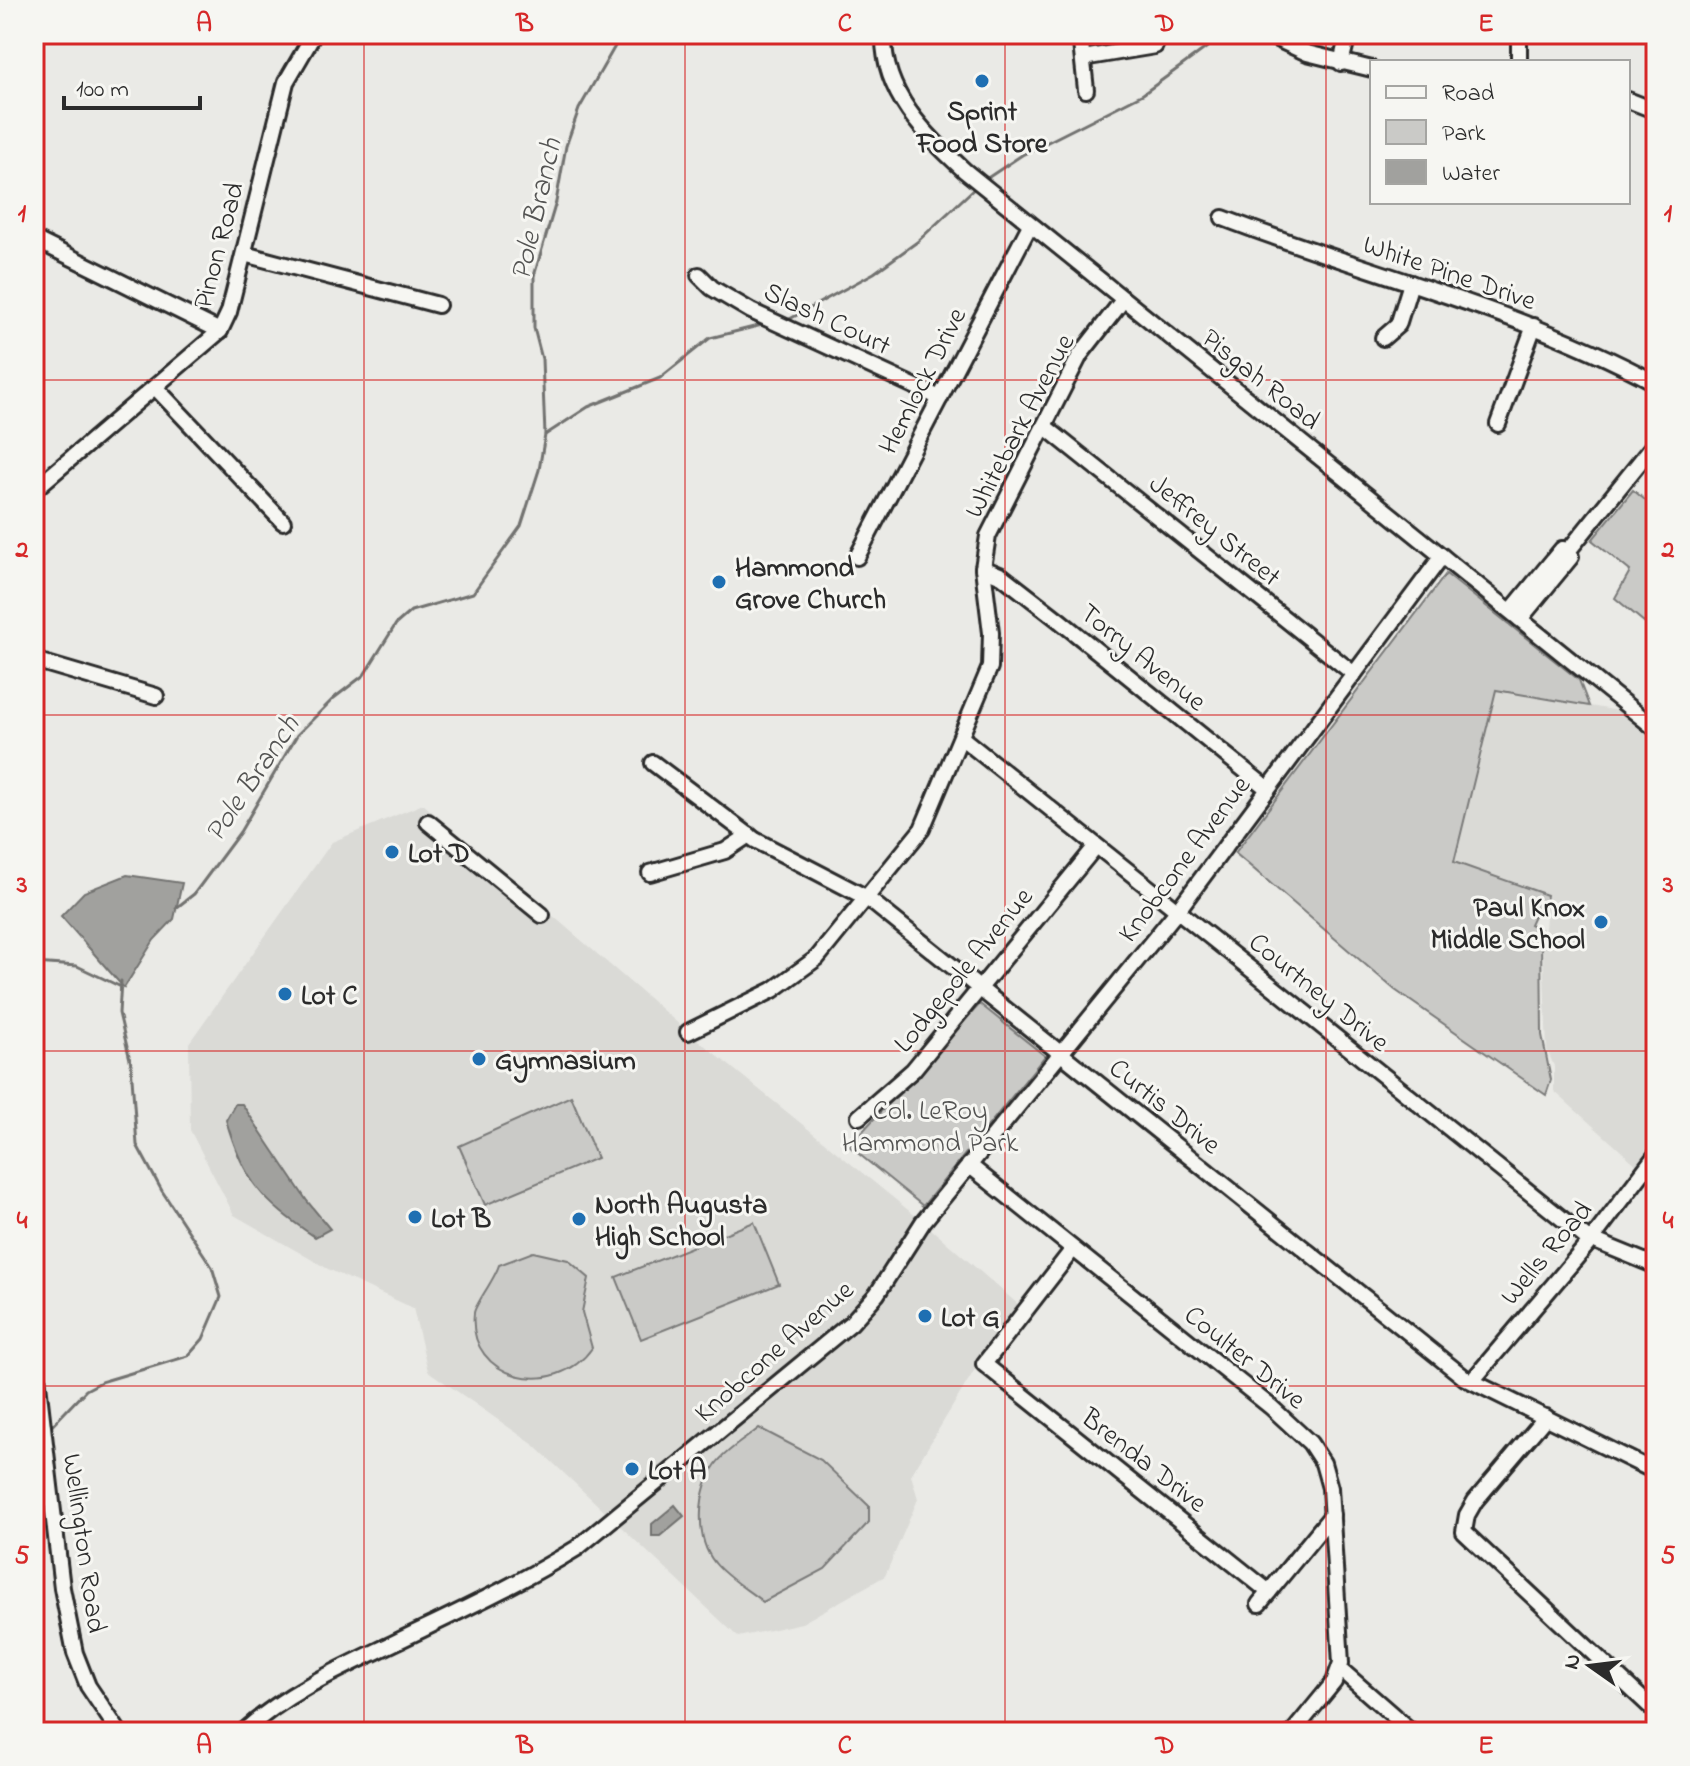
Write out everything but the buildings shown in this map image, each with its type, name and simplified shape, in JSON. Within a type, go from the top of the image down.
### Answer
[{"type":"street","name":"Pinon Road","points":[[34,490],[220,331],[229,312],[286,82],[314,34]]},
{"type":"street","name":"Pisgah Road","points":[[884,34],[892,81],[921,129],[1030,225],[1656,729]]},
{"type":"street","points":[[1080,34],[1086,90]]},
{"type":"street","points":[[1266,34],[1285,45],[1370,69]]},
{"type":"street","points":[[1341,63],[1348,34]]},
{"type":"street","points":[[1519,34],[1519,60]]},
{"type":"street","points":[[1083,58],[1155,46]]},
{"type":"street","points":[[1630,101],[1656,111]]},
{"type":"street","name":"White Pine Drive","points":[[1223,218],[1317,254],[1534,326],[1656,383]]},
{"type":"street","name":"Hemlock Drive","points":[[857,557],[1030,225]]},
{"type":"street","points":[[34,239],[220,331]]},
{"type":"street","points":[[244,254],[438,305]]},
{"type":"street","name":"Slash Court","points":[[699,275],[712,288],[751,311],[940,398]]},
{"type":"street","points":[[1383,338],[1398,325],[1411,283]]},
{"type":"street","name":"Whitebark Avenue","points":[[688,1032],[798,974],[817,958],[922,829],[990,667],[991,633],[983,568],[988,536],[1080,355],[1123,300]]},
{"type":"street","points":[[1498,424],[1534,326]]},
{"type":"street","points":[[155,387],[283,522]]},
{"type":"street","name":"Jeffrey Street","points":[[1044,426],[1354,674]]},
{"type":"street","points":[[1516,615],[1571,557],[1569,550],[1656,442]]},
{"type":"street","name":"Knobcone Avenue","points":[[243,1732],[271,1708],[308,1685],[532,1576],[618,1517],[851,1323],[877,1294],[923,1222],[1178,910],[1442,556]]},
{"type":"street","name":"Torry Avenue","points":[[983,568],[1002,576],[1268,789]]},
{"type":"street","points":[[34,660],[156,696]]},
{"type":"street","name":"Courtney Drive","points":[[962,738],[1585,1237],[1656,1266]]},
{"type":"street","name":"Curtis Drive","points":[[653,763],[749,835],[867,898],[1472,1381],[1656,1472]]},
{"type":"street","points":[[428,822],[542,915]]},
{"type":"street","points":[[650,873],[725,851],[749,835]]},
{"type":"street","name":"Lodgepole Avenue","points":[[859,1117],[913,1070],[1096,846]]},
{"type":"street","name":"Wells Road","points":[[1472,1381],[1593,1238],[1656,1155]]},
{"type":"street","name":"Coulter Drive","points":[[969,1165],[1302,1435],[1323,1463],[1332,1515],[1340,1669]]},
{"type":"street","name":"Brenda Drive","points":[[1073,1249],[984,1364],[1269,1592]]},
{"type":"street","name":"Wellington Road","points":[[34,1350],[62,1588],[75,1653],[88,1686],[119,1732]]},
{"type":"street","points":[[1546,1417],[1475,1501],[1467,1515],[1464,1532],[1656,1712]]},
{"type":"street","points":[[1259,1604],[1332,1515]]},
{"type":"street","points":[[1293,1732],[1340,1669],[1412,1732]]},
{"type":"shaded area","name":"Paul Knox Middle School","points":[[1496,690],[1619,711],[1656,741],[1656,1147],[1640,1168],[1554,1091],[1554,1066],[1547,1050],[1543,950],[1548,895],[1454,863]]},
{"type":"shaded area","name":"North Augusta High School","points":[[423,804],[688,1032],[923,1222],[1020,1306],[989,1346],[911,1475],[918,1499],[885,1576],[802,1623],[738,1637],[534,1445],[428,1371],[413,1308],[328,1269],[234,1215],[190,1130],[189,1043],[332,842]]},
{"type":"green space","points":[[1633,490],[1656,509],[1656,632],[1615,598],[1630,571],[1592,540]]},
{"type":"green space","points":[[1446,574],[1579,680],[1589,706],[1496,690],[1454,862],[1547,895],[1544,914],[1536,911],[1530,924],[1541,930],[1542,1035],[1551,1080],[1546,1095],[1395,990],[1235,853]]},
{"type":"green space","name":"Col. LeRoy Hammond Park","points":[[980,1004],[1045,1056],[923,1206],[849,1146]]},
{"type":"green space","points":[[571,1096],[597,1158],[485,1205],[459,1146]]},
{"type":"green space","points":[[754,1222],[779,1284],[641,1339],[616,1277]]},
{"type":"green space","points":[[533,1252],[568,1260],[589,1278],[582,1312],[592,1348],[576,1364],[557,1374],[537,1378],[517,1376],[499,1368],[484,1354],[476,1336],[474,1313],[499,1265]]},
{"type":"green space","points":[[759,1428],[821,1460],[869,1506],[869,1522],[825,1569],[763,1602],[715,1563],[708,1553],[701,1527],[702,1500],[710,1474],[720,1459]]},
{"type":"water","points":[[127,875],[182,883],[174,919],[154,940],[124,988],[61,916],[84,892]]},
{"type":"water","points":[[235,1104],[242,1104],[307,1201],[330,1229],[315,1237],[281,1212],[257,1188],[240,1159],[226,1120]]},
{"type":"water","points":[[675,1505],[684,1516],[660,1536],[652,1536],[652,1524]]},
{"type":"waterway","name":"Pole Branch","points":[[176,908],[194,894],[240,832],[297,735],[334,698],[364,675],[396,624],[411,611],[473,593],[521,526],[539,470],[545,435],[542,359],[534,328],[534,276],[556,202],[566,146],[579,109],[622,34]]},
{"type":"waterway","points":[[983,181],[1022,155],[1143,94],[1225,34]]},
{"type":"waterway","points":[[786,321],[874,273],[917,242],[977,186]]},
{"type":"waterway","points":[[545,435],[588,407],[660,378],[710,338],[766,324]]},
{"type":"waterway","points":[[34,963],[77,966],[119,986]]},
{"type":"waterway","name":"Pole Branch","points":[[48,1430],[86,1390],[101,1382],[188,1356],[203,1339],[221,1297],[212,1267],[162,1191],[137,1145],[131,1064],[119,1013],[121,981]]},
{"type":"waterway","name":"Pole Branch","points":[[34,1451],[40,1443]]},
{"type":"place","name":"Sprint Food Store","points":[[982,81]]},
{"type":"place","name":"Hammond Grove Church","points":[[719,582]]},
{"type":"place","name":"Lot D","points":[[392,852]]},
{"type":"place","name":"Paul Knox Middle School","points":[[1601,922]]},
{"type":"place","name":"Lot C","points":[[285,994]]},
{"type":"place","name":"Gymnasium","points":[[479,1059]]},
{"type":"place","name":"Lot B","points":[[415,1217]]},
{"type":"place","name":"North Augusta High School","points":[[579,1219]]},
{"type":"place","name":"Lot G","points":[[925,1316]]},
{"type":"place","name":"Lot A","points":[[632,1469]]}]
